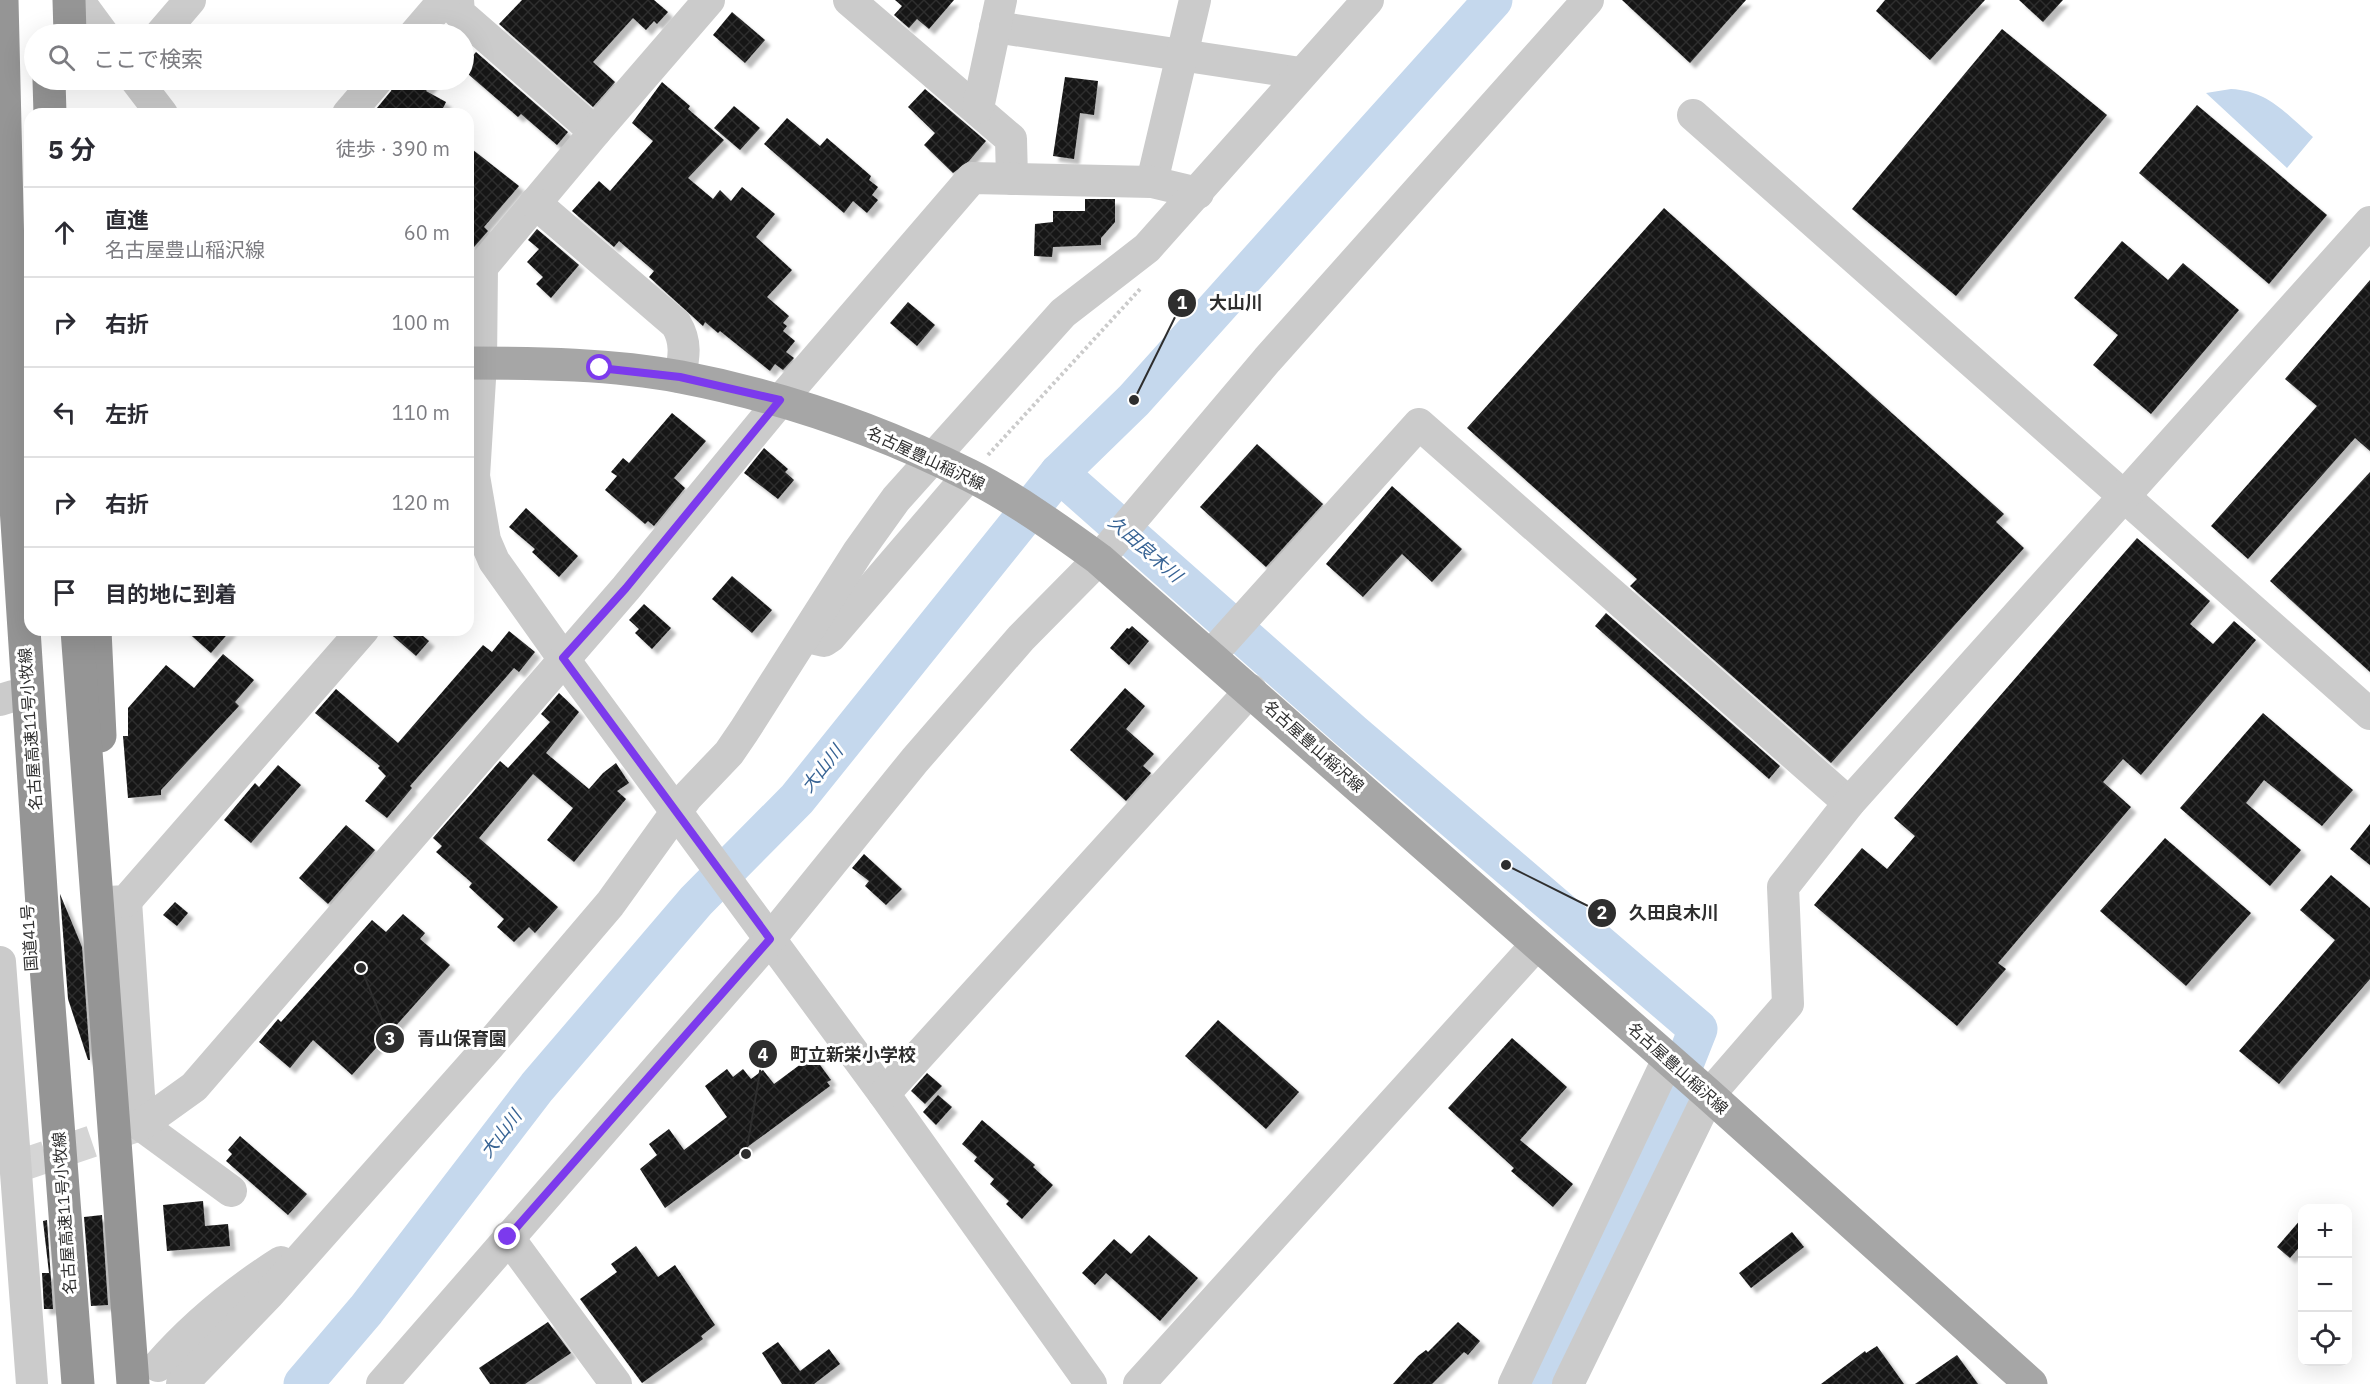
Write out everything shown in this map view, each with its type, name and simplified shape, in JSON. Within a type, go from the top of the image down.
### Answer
[{"type":"highway","name":"名古屋高速11号小牧線","points":[[3,0],[13,461],[24,635]]},
{"type":"highway","points":[[49,0],[49,24]]},
{"type":"highway","points":[[69,0],[70,24]]},
{"type":"highway","points":[[50,90],[51,108]]},
{"type":"highway","points":[[71,90],[72,108]]},
{"type":"highway","name":"国道41号","points":[[0,491],[6,698],[46,1174],[71,1384]]},
{"type":"highway","name":"名古屋高速11号小牧線","points":[[24,636],[45,967],[78,1384]]},
{"type":"highway","points":[[78,636],[153,1379]]},
{"type":"highway","points":[[96,636],[118,902],[128,1161],[153,1379]]},
{"type":"main road","points":[[0,359],[24,359]]},
{"type":"main road","name":"名古屋豊山稲沢線","points":[[474,363],[600,368],[680,377],[780,400],[868,430],[973,477],[1096,546],[1215,650],[1251,690],[1709,1095],[2031,1384]]},
{"type":"street","points":[[78,0],[96,24]]},
{"type":"street","points":[[170,24],[190,0]]},
{"type":"street","points":[[424,24],[444,0]]},
{"type":"street","points":[[458,0],[459,14],[470,24]]},
{"type":"street","points":[[474,363],[482,267],[594,132],[709,0]]},
{"type":"street","points":[[849,0],[978,108],[1011,139],[1012,179]]},
{"type":"street","points":[[1152,182],[1195,0]]},
{"type":"street","points":[[153,1379],[269,1294],[321,1235],[610,904],[729,753],[864,543],[896,499],[1063,313],[1147,248],[1198,193],[1300,73],[1368,0]]},
{"type":"street","points":[[382,1384],[769,939],[922,752],[1021,639],[1096,546],[1136,516],[1267,360],[1588,0]]},
{"type":"street","points":[[978,108],[998,14],[1182,55],[1300,73]]},
{"type":"street","points":[[474,27],[594,132]]},
{"type":"street","points":[[144,90],[157,108]]},
{"type":"street","points":[[353,108],[368,90]]},
{"type":"street","points":[[1693,116],[2370,714]]},
{"type":"street","points":[[141,1125],[194,1087],[563,658],[626,588],[780,400],[972,178],[1152,182],[1198,193]]},
{"type":"street","points":[[535,203],[676,324],[681,333],[685,353],[680,377]]},
{"type":"street","points":[[1568,1384],[1709,1095],[1788,1004],[1783,887],[1849,803],[2370,222]]},
{"type":"street","points":[[1215,650],[1419,424],[1849,803]]},
{"type":"street","points":[[808,632],[811,639],[830,637],[973,477]]},
{"type":"street","points":[[474,491],[481,525],[494,561],[679,817],[884,1094],[1091,1384]]},
{"type":"street","points":[[231,1191],[141,1125],[118,902],[358,636]]},
{"type":"street","points":[[884,1094],[1251,690]]},
{"type":"street","points":[[1139,1384],[1537,944]]},
{"type":"street","points":[[0,962],[8,1166],[32,1384]]},
{"type":"street","points":[[1514,1384],[1669,1060]]},
{"type":"street","points":[[508,1237],[616,1384]]},
{"type":"water","points":[[2231,89],[2256,94],[2266,99],[2285,112],[2313,137],[2287,168],[2206,93]]},
{"type":"building","points":[[522,0],[654,0],[668,12],[657,24],[654,21],[646,30],[633,18],[593,62],[615,82],[593,107],[499,24]]},
{"type":"building","points":[[895,0],[954,0],[929,29],[917,19],[909,28],[894,15],[902,6]]},
{"type":"building","points":[[1622,0],[1746,0],[1690,63]]},
{"type":"building","points":[[1885,0],[1985,0],[1930,60],[1876,11]]},
{"type":"building","points":[[2019,0],[2063,0],[2043,22]]},
{"type":"building","points":[[732,12],[765,40],[745,63],[713,35]]},
{"type":"building","points":[[2002,29],[2107,115],[1956,296],[1852,209]]},
{"type":"building","points":[[476,52],[568,132],[557,145],[521,114],[518,117],[474,79],[474,54]]},
{"type":"building","points":[[1065,77],[1098,81],[1094,115],[1080,113],[1074,159],[1053,156]]},
{"type":"building","points":[[662,82],[690,106],[688,109],[724,140],[688,178],[713,199],[720,190],[731,201],[742,187],[775,214],[756,237],[792,270],[767,297],[789,316],[783,323],[787,326],[783,331],[795,341],[786,352],[794,358],[783,370],[775,364],[770,371],[720,331],[718,333],[705,322],[703,326],[649,277],[654,271],[619,241],[614,247],[572,211],[599,181],[610,191],[653,141],[632,123]]},
{"type":"building","points":[[925,89],[986,141],[969,161],[953,173],[924,145],[935,133],[908,107]]},
{"type":"building","points":[[427,90],[446,102],[443,108],[377,108],[391,91]]},
{"type":"building","points":[[2197,105],[2327,215],[2269,284],[2139,173]]},
{"type":"building","points":[[734,106],[760,128],[740,150],[714,128]]},
{"type":"building","points":[[787,118],[820,146],[827,138],[871,176],[869,180],[878,187],[872,195],[878,200],[867,213],[853,201],[844,213],[764,144]]},
{"type":"building","points":[[474,151],[519,186],[484,227],[488,231],[474,247]]},
{"type":"building","points":[[1085,199],[1115,199],[1115,222],[1101,238],[1101,245],[1053,247],[1052,257],[1034,256],[1035,224],[1053,222],[1053,211],[1085,211]]},
{"type":"building","points":[[1664,208],[2004,514],[1996,522],[2024,548],[1831,763],[1630,586],[1637,579],[1467,428]]},
{"type":"building","points":[[537,229],[579,265],[551,298],[536,284],[543,277],[527,262],[539,249],[528,240]]},
{"type":"building","points":[[2122,241],[2168,280],[2183,263],[2239,310],[2151,414],[2093,365],[2118,335],[2074,298]]},
{"type":"building","points":[[2370,280],[2370,451],[2355,438],[2248,559],[2211,526],[2317,406],[2285,379]]},
{"type":"building","points":[[908,302],[935,325],[917,346],[890,323]]},
{"type":"building","points":[[672,413],[706,441],[674,478],[685,488],[654,526],[648,521],[645,524],[605,490],[617,476],[611,472],[623,458],[629,463]]},
{"type":"building","points":[[1257,444],[1323,504],[1266,567],[1200,507]]},
{"type":"building","points":[[764,448],[788,469],[785,472],[794,480],[778,499],[744,473]]},
{"type":"building","points":[[2370,472],[2370,672],[2270,581]]},
{"type":"building","points":[[1392,486],[1462,549],[1432,582],[1402,554],[1363,597],[1326,564]]},
{"type":"building","points":[[526,508],[578,556],[559,577],[532,552],[535,549],[509,527]]},
{"type":"building","points":[[2137,538],[2210,601],[2190,624],[2213,644],[2234,621],[2256,640],[2141,775],[2123,759],[2103,782],[2131,807],[1998,963],[2006,969],[1957,1026],[1814,905],[1862,848],[1887,869],[1915,836],[1894,818]]},
{"type":"building","points":[[732,576],[772,610],[752,633],[712,599]]},
{"type":"building","points":[[644,604],[671,628],[652,649],[635,633],[639,629],[629,620]]},
{"type":"building","points":[[1606,613],[1780,766],[1769,779],[1595,626]]},
{"type":"building","points":[[1132,626],[1149,641],[1129,665],[1110,648],[1127,628]]},
{"type":"building","points":[[509,631],[535,652],[519,672],[514,668],[410,786],[412,788],[387,818],[365,801],[386,776],[378,768],[380,766],[315,713],[336,689],[398,743],[483,645],[492,652]]},
{"type":"building","points":[[192,636],[226,636],[211,653]]},
{"type":"building","points":[[393,636],[423,636],[429,641],[416,656]]},
{"type":"building","points":[[223,654],[254,680],[235,702],[239,706],[161,790],[161,795],[128,798],[123,736],[128,736],[128,708],[166,665],[194,688]]},
{"type":"building","points":[[1125,688],[1145,706],[1126,729],[1154,754],[1143,766],[1151,773],[1126,801],[1070,750]]},
{"type":"building","points":[[559,693],[579,712],[546,753],[589,789],[603,773],[616,763],[629,783],[617,791],[626,799],[574,862],[547,840],[573,808],[533,774],[479,838],[558,907],[535,933],[529,927],[514,942],[497,927],[504,919],[469,887],[472,883],[436,852],[442,846],[433,838],[500,761],[508,768],[550,722],[541,714]]},
{"type":"building","points":[[2263,713],[2353,790],[2322,826],[2264,780],[2246,803],[2301,850],[2270,886],[2180,808]]},
{"type":"building","points":[[278,765],[301,785],[251,843],[224,820],[255,783],[259,787]]},
{"type":"building","points":[[2370,824],[2370,865],[2350,849]]},
{"type":"building","points":[[346,825],[375,850],[328,904],[299,878]]},
{"type":"building","points":[[2165,838],[2251,913],[2186,986],[2100,911]]},
{"type":"building","points":[[864,854],[902,889],[886,905],[865,886],[869,881],[852,868]]},
{"type":"building","points":[[2331,875],[2370,908],[2370,979],[2279,1084],[2239,1051],[2335,940],[2300,910]]},
{"type":"building","points":[[60,894],[82,947],[90,1060],[88,1060],[68,999]]},
{"type":"building","points":[[175,902],[188,913],[177,926],[163,915]]},
{"type":"building","points":[[403,914],[425,933],[420,939],[450,965],[352,1075],[313,1040],[290,1068],[259,1042],[278,1019],[281,1022],[372,920],[386,932]]},
{"type":"building","points":[[1218,1020],[1299,1092],[1266,1129],[1185,1056]]},
{"type":"building","points":[[1512,1038],[1567,1087],[1520,1140],[1573,1184],[1553,1207],[1511,1171],[1514,1168],[1448,1108]]},
{"type":"building","points":[[809,1058],[811,1061],[815,1058],[831,1080],[827,1082],[830,1086],[665,1208],[640,1169],[657,1155],[649,1144],[669,1129],[684,1150],[727,1117],[705,1086],[727,1069],[733,1077],[743,1069],[751,1079],[763,1070],[774,1084]]},
{"type":"building","points":[[927,1073],[942,1086],[925,1104],[911,1091]]},
{"type":"building","points":[[938,1095],[952,1107],[936,1125],[923,1112]]},
{"type":"building","points":[[982,1120],[1035,1165],[1033,1167],[1053,1185],[1022,1219],[1006,1204],[1009,1201],[990,1184],[994,1179],[974,1161],[977,1157],[962,1144]]},
{"type":"building","points":[[240,1136],[307,1194],[288,1215],[226,1161],[232,1154],[228,1150]]},
{"type":"building","points":[[203,1201],[205,1226],[228,1224],[230,1246],[167,1251],[163,1205]]},
{"type":"building","points":[[102,1215],[108,1305],[91,1306],[84,1217]]},
{"type":"building","points":[[47,1220],[53,1309],[44,1309],[42,1273],[49,1273],[43,1221]]},
{"type":"building","points":[[2298,1223],[2298,1249],[2290,1258],[2277,1247]]},
{"type":"building","points":[[1792,1232],[1804,1247],[1751,1288],[1739,1273]]},
{"type":"building","points":[[1149,1235],[1198,1278],[1160,1321],[1106,1273],[1095,1285],[1082,1273],[1114,1239],[1131,1254]]},
{"type":"building","points":[[636,1246],[658,1277],[675,1265],[715,1325],[701,1336],[703,1339],[642,1383],[580,1299],[617,1272],[611,1264]]},
{"type":"building","points":[[548,1322],[571,1353],[525,1384],[490,1384],[479,1368]]},
{"type":"building","points":[[1458,1322],[1480,1341],[1468,1355],[1464,1352],[1432,1384],[1393,1384],[1418,1356],[1426,1350],[1428,1352]]},
{"type":"building","points":[[778,1342],[800,1371],[829,1349],[840,1364],[814,1384],[782,1384],[762,1353]]},
{"type":"building","points":[[1877,1346],[1904,1384],[1821,1384],[1865,1351],[1866,1353]]},
{"type":"building","points":[[1957,1355],[1978,1384],[1915,1384]]},
{"type":"waterway","name":"大山川","points":[[303,1384],[366,1310],[537,1087],[696,901],[797,799],[1059,473],[1134,400],[1493,0]]},
{"type":"waterway","name":"久田良木川","points":[[1059,473],[1353,733],[1698,1029],[1656,1135],[1538,1384]]},
{"type":"tunnel","points":[[16,1167],[137,1126]]},
{"type":"place","name":"大山川","points":[[1134,400]]},
{"type":"place","name":"久田良木川","points":[[1506,865]]},
{"type":"place","name":"青山保育園","points":[[361,968]]},
{"type":"place","name":"町立新栄小学校","points":[[746,1154]]},
{"type":"route","points":[[508,1237],[770,939],[563,658],[626,588],[780,400],[680,377],[600,368]]}]
